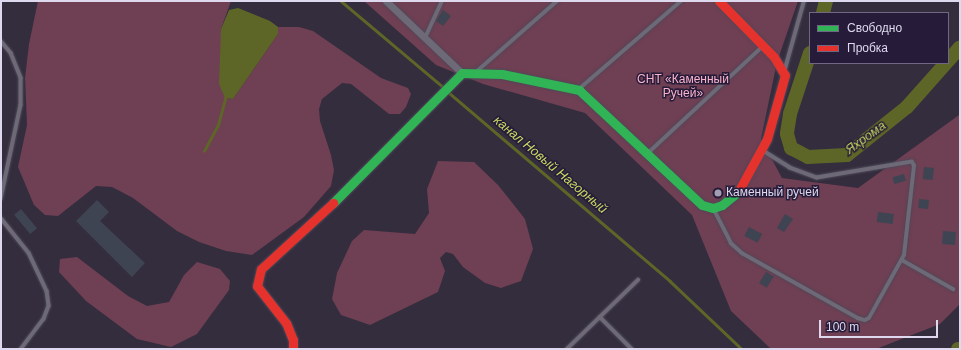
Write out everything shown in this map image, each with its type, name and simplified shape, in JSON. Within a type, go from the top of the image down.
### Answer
[{"type":"street","points":[[386,1],[462,73]]},
{"type":"street","points":[[294,349],[293,340],[286,323],[257,286],[262,268],[315,222],[462,73],[475,72],[502,74],[579,90],[702,205],[714,208],[722,205],[738,192],[762,150],[784,83],[784,70],[722,2]]},
{"type":"lane","points":[[425,38],[442,1]]},
{"type":"lane","points":[[475,72],[557,1]]},
{"type":"lane","points":[[579,90],[681,1]]},
{"type":"lane","points":[[784,70],[804,1]]},
{"type":"lane","points":[[1,41],[11,53],[21,78],[21,105],[1,199]]},
{"type":"lane","points":[[647,153],[763,46]]},
{"type":"lane","points":[[714,208],[731,243],[742,253],[864,320],[869,318],[902,260],[906,244],[914,166],[912,162],[817,178],[790,168],[762,150]]},
{"type":"lane","points":[[1,218],[29,253],[47,291],[49,306],[44,319],[21,349]]},
{"type":"lane","points":[[902,260],[954,289]]},
{"type":"lane","points":[[567,349],[638,280]]},
{"type":"lane","points":[[600,317],[632,349]]},
{"type":"green space","points":[[38,1],[231,1],[221,29],[226,98],[233,99],[278,34],[278,27],[299,27],[313,31],[381,78],[408,88],[411,94],[406,107],[400,114],[389,114],[351,84],[342,83],[322,99],[319,109],[320,121],[331,155],[334,170],[331,186],[304,217],[252,255],[226,251],[199,242],[177,231],[133,198],[112,187],[96,186],[58,216],[45,215],[34,205],[18,167],[27,125],[25,78],[29,44]]},
{"type":"green space","name":"СНТ «Каменный Ручей»","points":[[364,1],[798,1],[777,62],[761,139],[782,178],[858,188],[959,115],[960,304],[940,324],[876,349],[771,349],[731,311],[692,215],[585,113],[483,84],[436,65]]},
{"type":"green space","points":[[438,161],[474,162],[498,185],[525,219],[533,249],[521,281],[501,288],[485,283],[463,267],[453,254],[446,252],[440,258],[445,271],[438,292],[370,325],[341,315],[332,299],[337,273],[352,241],[364,230],[415,234],[429,213],[427,189]]},
{"type":"green space","points":[[77,257],[128,296],[147,306],[169,302],[184,275],[197,262],[220,269],[230,281],[229,290],[197,334],[171,347],[137,339],[86,301],[59,272],[60,259]]},
{"type":"shaded area","points":[[238,8],[270,21],[278,27],[278,34],[233,99],[225,98],[219,84],[221,29],[229,10]]},
{"type":"building","points":[[443,10],[451,16],[443,26],[436,21]]},
{"type":"building","points":[[924,167],[934,168],[933,180],[923,179]]},
{"type":"building","points":[[904,174],[906,181],[894,184],[892,177]]},
{"type":"building","points":[[919,199],[929,200],[928,209],[918,208]]},
{"type":"building","points":[[97,200],[109,212],[100,221],[145,263],[132,277],[76,221]]},
{"type":"building","points":[[21,209],[37,228],[30,234],[14,215]]},
{"type":"building","points":[[878,212],[894,214],[893,224],[877,222]]},
{"type":"building","points":[[785,214],[793,219],[784,232],[777,228]]},
{"type":"building","points":[[749,227],[762,234],[758,243],[744,236]]},
{"type":"building","points":[[943,231],[956,232],[955,245],[942,244]]},
{"type":"building","points":[[766,272],[774,277],[767,288],[759,283]]},
{"type":"waterway","name":"канал Новый Нагорный","points":[[341,1],[443,87]]},
{"type":"waterway","name":"Яхрома","points":[[823,12],[826,1]]},
{"type":"waterway","name":"Яхрома","points":[[949,60],[960,47]]},
{"type":"waterway","name":"Яхрома","points":[[809,56],[790,114],[787,134],[791,148],[808,157],[847,155],[907,107],[945,64]]},
{"type":"waterway","name":"канал Новый Нагорный","points":[[447,91],[670,281],[742,349]]},
{"type":"waterway","points":[[204,151],[218,125],[225,98]]},
{"type":"traffic: fast","points":[[333,203],[462,73],[502,74],[579,90],[702,205],[713,208],[722,205],[738,192]]},
{"type":"traffic: jam","points":[[719,1],[774,57],[785,75],[767,139],[738,192]]},
{"type":"traffic: jam","points":[[293,349],[293,340],[286,323],[257,286],[261,269],[333,203]]},
{"type":"place","name":"Каменный ручей","points":[[718,193]]}]
